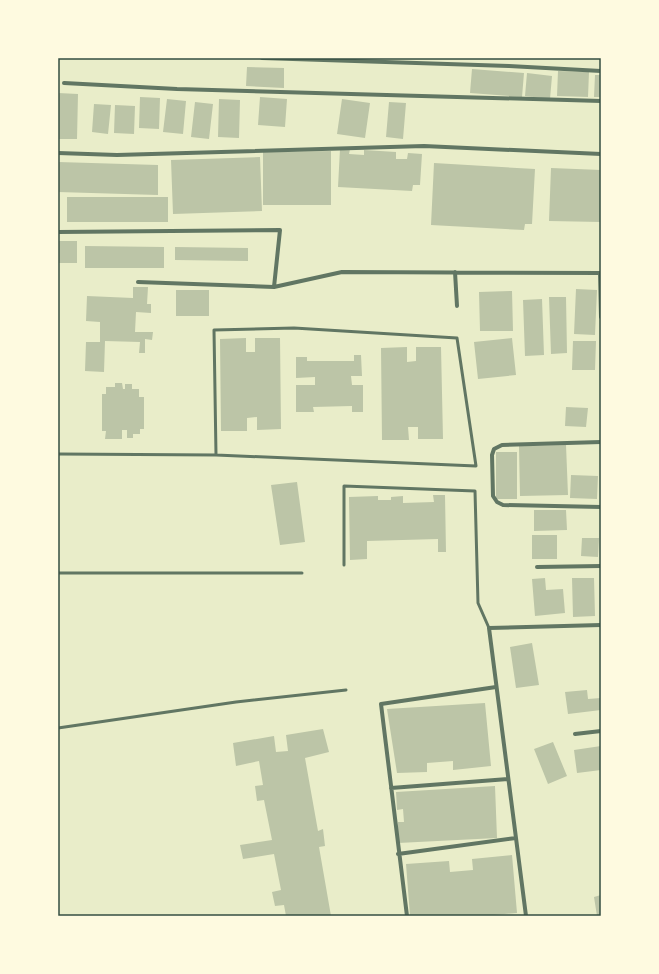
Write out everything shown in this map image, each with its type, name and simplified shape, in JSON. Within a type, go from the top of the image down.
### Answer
[{"type":"street","points":[[262,58],[509,66],[601,71]]},
{"type":"street","points":[[64,83],[185,89],[601,102]]},
{"type":"street","points":[[58,153],[117,156],[424,146],[601,154]]},
{"type":"street","points":[[58,232],[280,230],[274,287]]},
{"type":"street","points":[[138,282],[274,287],[342,272],[601,273],[601,317]]},
{"type":"street","points":[[455,272],[456,306]]},
{"type":"street","points":[[601,442],[502,445],[494,449],[492,455],[493,496],[497,502],[503,505],[601,507]]},
{"type":"street","points":[[537,568],[601,566]]},
{"type":"street","points":[[526,916],[489,628],[601,625]]},
{"type":"street","points":[[406,916],[381,704],[496,687]]},
{"type":"street","points":[[575,734],[601,730]]},
{"type":"street","points":[[391,788],[508,779]]},
{"type":"street","points":[[398,854],[516,838]]},
{"type":"lane","points":[[58,454],[216,455],[476,466],[457,338],[294,328],[214,330],[216,455]]},
{"type":"lane","points":[[344,565],[344,486],[475,491],[478,603],[489,628]]},
{"type":"lane","points":[[58,572],[302,573]]},
{"type":"lane","points":[[58,728],[236,702],[346,690]]},
{"type":"building","points":[[247,67],[284,68],[284,88],[246,86]]},
{"type":"building","points":[[472,69],[524,73],[522,97],[470,93]]},
{"type":"building","points":[[558,71],[589,72],[588,97],[557,96]]},
{"type":"building","points":[[527,73],[552,76],[550,99],[525,96]]},
{"type":"building","points":[[595,75],[601,75],[601,97],[594,97]]},
{"type":"building","points":[[58,93],[78,94],[77,139],[58,139]]},
{"type":"building","points":[[140,97],[160,98],[159,129],[139,128]]},
{"type":"building","points":[[260,97],[287,99],[285,127],[258,125]]},
{"type":"building","points":[[167,99],[186,101],[183,134],[163,132]]},
{"type":"building","points":[[219,99],[240,100],[239,138],[218,137]]},
{"type":"building","points":[[342,99],[370,103],[365,138],[337,134]]},
{"type":"building","points":[[195,102],[213,104],[209,139],[191,137]]},
{"type":"building","points":[[389,102],[406,103],[403,139],[386,137]]},
{"type":"building","points":[[94,104],[111,105],[108,134],[92,132]]},
{"type":"building","points":[[115,105],[135,106],[134,134],[114,133]]},
{"type":"building","points":[[340,149],[350,149],[349,154],[364,155],[364,150],[396,152],[396,159],[407,159],[408,153],[422,154],[420,185],[413,185],[412,191],[338,187]]},
{"type":"building","points":[[331,151],[331,205],[263,205],[263,152]]},
{"type":"building","points":[[260,157],[262,211],[173,214],[171,160]]},
{"type":"building","points":[[58,162],[158,165],[158,195],[58,192]]},
{"type":"building","points":[[434,163],[535,169],[532,224],[525,224],[524,230],[431,225]]},
{"type":"building","points":[[551,168],[601,170],[601,222],[549,221]]},
{"type":"building","points":[[67,197],[168,197],[168,222],[67,222]]},
{"type":"building","points":[[58,241],[77,241],[77,263],[58,263]]},
{"type":"building","points":[[85,246],[164,247],[164,268],[85,268]]},
{"type":"building","points":[[175,247],[248,248],[248,261],[175,260]]},
{"type":"building","points":[[133,287],[148,287],[147,304],[151,304],[151,313],[136,312],[135,332],[153,332],[152,340],[145,339],[145,353],[139,353],[140,342],[105,341],[104,372],[85,371],[86,342],[100,342],[100,322],[86,321],[87,296],[133,298]]},
{"type":"building","points":[[576,289],[597,290],[595,335],[574,334]]},
{"type":"building","points":[[176,290],[209,290],[209,316],[176,316]]},
{"type":"building","points":[[512,291],[513,331],[480,331],[479,292]]},
{"type":"building","points":[[549,297],[566,297],[567,353],[551,354]]},
{"type":"building","points":[[542,299],[544,355],[525,356],[523,300]]},
{"type":"building","points":[[246,338],[246,352],[255,352],[255,338],[280,338],[281,429],[257,430],[257,417],[247,418],[247,431],[221,431],[220,339]]},
{"type":"building","points":[[512,338],[516,375],[478,379],[474,342]]},
{"type":"building","points":[[573,341],[596,341],[595,370],[572,370]]},
{"type":"building","points":[[407,347],[407,362],[416,361],[416,347],[441,347],[443,439],[418,439],[418,427],[408,427],[409,440],[382,440],[381,348]]},
{"type":"building","points":[[354,355],[361,355],[362,376],[351,376],[352,385],[363,385],[363,412],[352,412],[352,406],[313,407],[314,412],[296,412],[296,385],[315,385],[315,377],[296,378],[296,357],[307,357],[307,361],[354,361]]},
{"type":"building","points":[[115,383],[122,383],[123,389],[125,389],[125,384],[132,384],[132,389],[139,389],[139,397],[144,397],[144,429],[140,429],[140,434],[133,434],[133,438],[127,438],[127,430],[122,430],[122,439],[105,439],[106,431],[102,431],[102,394],[106,394],[106,387],[115,387]]},
{"type":"building","points":[[566,407],[588,408],[586,427],[565,426]]},
{"type":"building","points":[[566,445],[568,495],[520,496],[519,446]]},
{"type":"building","points":[[496,452],[517,452],[517,499],[496,499]]},
{"type":"building","points":[[571,475],[598,476],[597,499],[570,498]]},
{"type":"building","points":[[297,482],[305,542],[280,545],[271,485]]},
{"type":"building","points":[[433,495],[445,495],[446,552],[438,552],[438,539],[367,541],[367,559],[350,560],[349,497],[378,496],[378,500],[391,500],[391,497],[403,496],[403,503],[434,502]]},
{"type":"building","points":[[534,510],[566,510],[567,530],[534,531]]},
{"type":"building","points":[[532,535],[557,535],[557,559],[532,559]]},
{"type":"building","points":[[582,538],[599,538],[598,557],[581,556]]},
{"type":"building","points":[[545,578],[546,590],[563,589],[565,613],[535,616],[532,579]]},
{"type":"building","points":[[572,578],[594,578],[595,616],[573,617]]},
{"type":"building","points":[[532,643],[539,685],[516,688],[510,647]]},
{"type":"building","points":[[587,690],[588,699],[601,698],[601,710],[568,714],[565,692]]},
{"type":"building","points":[[485,703],[491,766],[453,770],[453,761],[427,763],[427,772],[397,773],[387,709]]},
{"type":"building","points":[[323,729],[329,752],[305,758],[318,831],[323,829],[325,846],[319,847],[331,916],[286,916],[284,905],[275,906],[272,892],[281,890],[274,854],[243,859],[240,845],[272,840],[264,800],[257,801],[255,786],[263,785],[259,761],[236,766],[233,743],[274,736],[276,752],[288,751],[286,735]]},
{"type":"building","points":[[553,742],[567,776],[548,784],[534,749]]},
{"type":"building","points":[[601,746],[601,770],[577,773],[574,750]]},
{"type":"building","points":[[495,786],[497,838],[398,843],[398,822],[404,822],[403,809],[397,810],[396,792]]},
{"type":"building","points":[[512,855],[517,913],[483,916],[410,916],[406,864],[449,861],[450,872],[473,870],[472,859]]},
{"type":"building","points":[[601,895],[601,916],[597,916],[594,897]]}]
